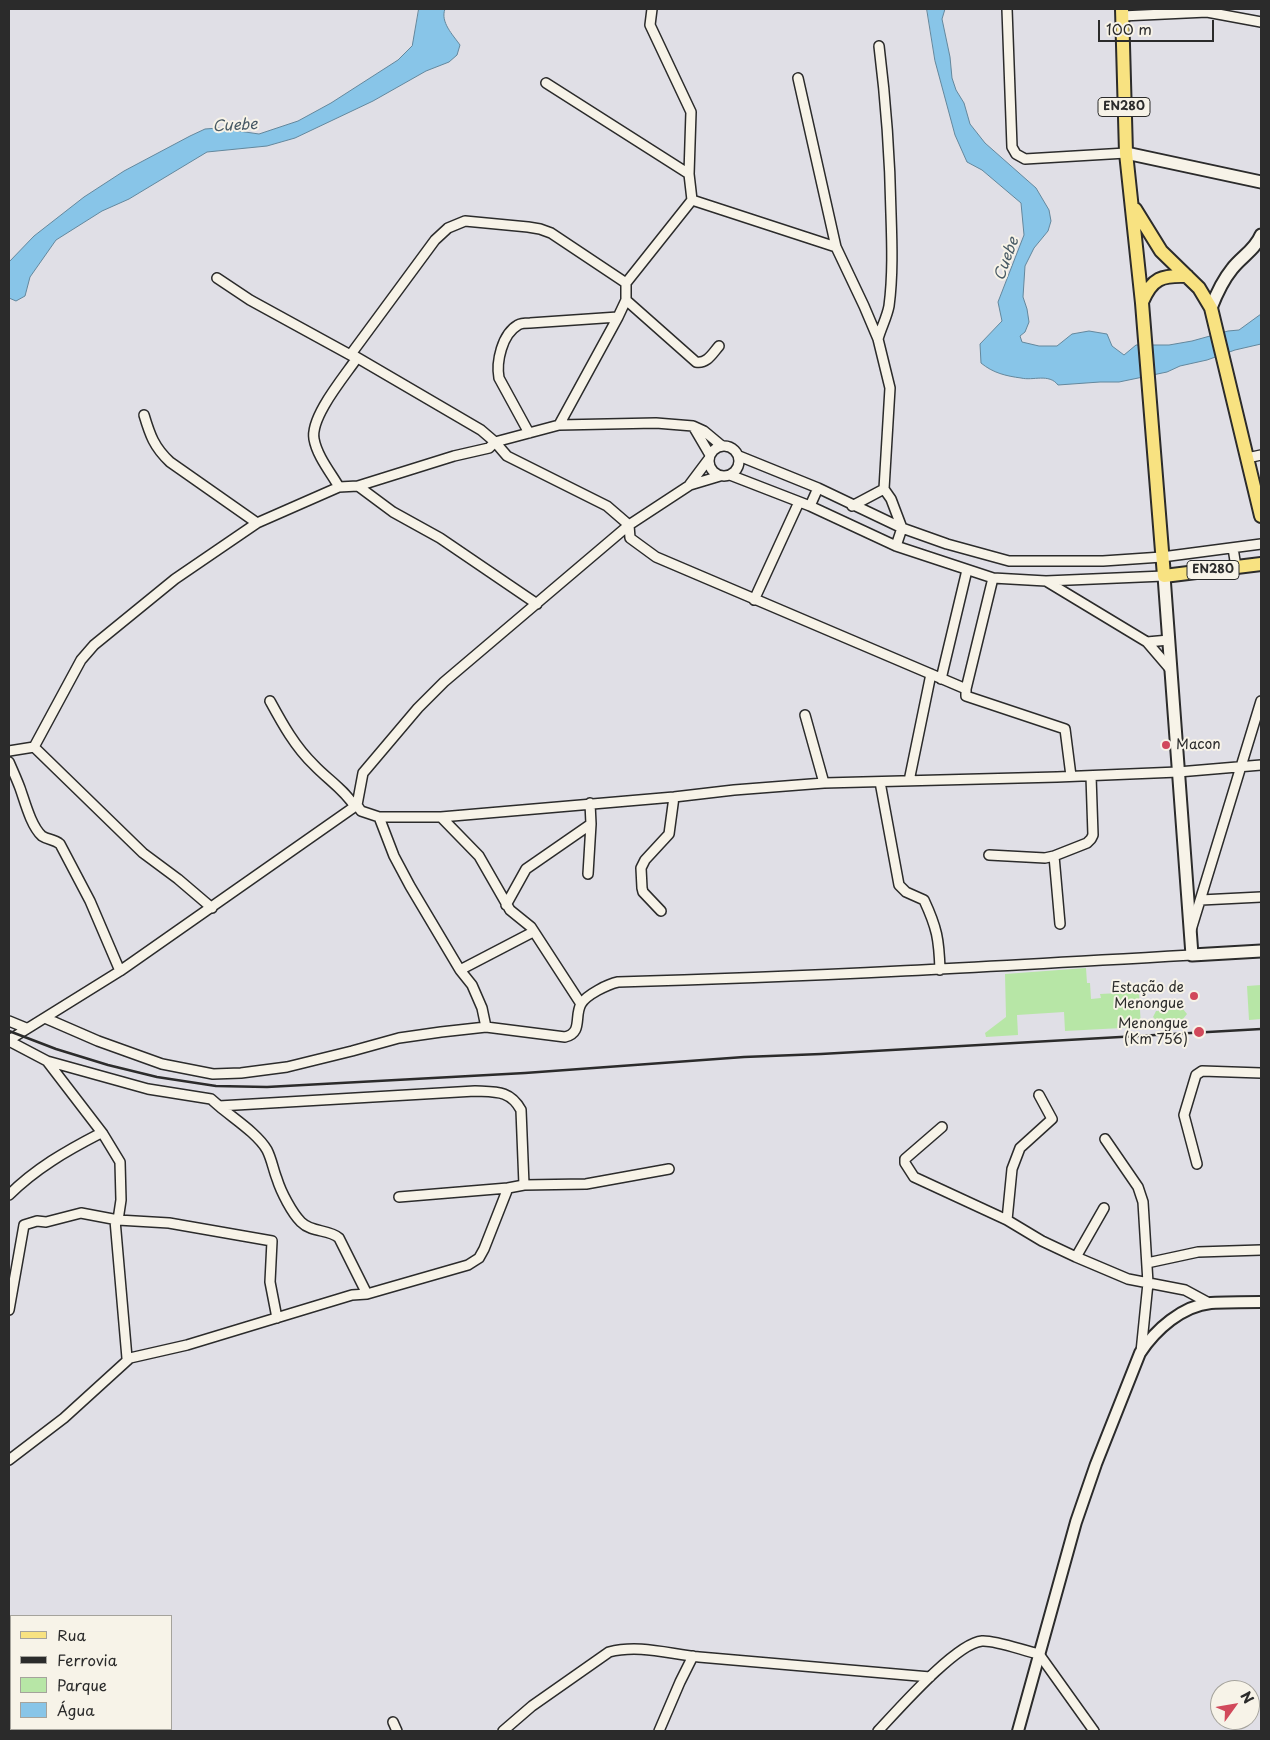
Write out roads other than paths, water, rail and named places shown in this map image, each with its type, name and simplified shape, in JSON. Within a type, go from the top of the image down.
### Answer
[{"type":"main road","name":"EN280","points":[[1122,12],[1126,153],[1142,303],[1164,576],[1261,564]]},
{"type":"main road","points":[[1126,153],[1261,182]]},
{"type":"main road","name":"EN280","points":[[1132,205],[1161,251],[1198,288],[1211,308],[1261,516]]},
{"type":"main road","points":[[1211,308],[1218,291],[1232,269],[1249,253],[1261,235]]},
{"type":"main road","points":[[1142,303],[1148,288],[1156,282],[1174,276],[1187,276]]},
{"type":"main road","points":[[1164,576],[1192,955],[1261,951]]},
{"type":"street","points":[[559,425],[618,318],[626,300],[626,283],[692,200],[689,174],[690,112],[650,25],[652,9]]},
{"type":"street","points":[[1007,9],[1012,147],[1016,154],[1026,160],[1126,153]]},
{"type":"street","points":[[1122,12],[1207,10],[1261,22]]},
{"type":"street","points":[[878,339],[888,309],[892,234],[890,176],[879,46]]},
{"type":"street","points":[[798,78],[836,247],[878,339],[890,388],[884,489],[891,499],[902,528],[896,546]]},
{"type":"street","points":[[546,84],[689,174]]},
{"type":"street","points":[[692,200],[836,247]]},
{"type":"street","points":[[339,487],[317,450],[314,432],[318,416],[354,356],[435,240],[448,228],[465,221],[528,227],[551,233],[626,283]]},
{"type":"street","points":[[217,278],[250,300],[354,356],[481,430],[507,456],[607,506],[629,525],[630,538],[656,557],[966,689]]},
{"type":"street","points":[[626,300],[696,362],[700,363],[707,360],[718,346]]},
{"type":"street","points":[[529,432],[499,378],[497,368],[506,338],[518,325],[618,318]]},
{"type":"street","points":[[144,415],[152,439],[160,453],[257,523]]},
{"type":"street","points":[[34,747],[81,660],[94,645],[175,579],[257,523],[339,487],[358,486],[454,456],[490,448],[495,442],[559,425],[656,423],[693,426],[704,431],[722,446],[732,448],[739,456],[818,488],[852,506],[902,528],[947,544],[1009,561],[1103,561],[1162,557],[1261,544]]},
{"type":"street","points":[[693,426],[709,457],[711,470],[720,476]]},
{"type":"street","points":[[690,484],[713,450],[722,446]]},
{"type":"street","points":[[1247,458],[1261,455]]},
{"type":"street","points":[[730,475],[738,467],[739,456]]},
{"type":"street","points":[[367,1294],[340,1238],[331,1232],[325,1232],[303,1224],[286,1199],[277,1180],[272,1161],[262,1143],[211,1099],[148,1089],[47,1061],[9,1040],[120,971],[356,806],[363,772],[444,682],[629,525],[690,484],[730,475],[810,506],[896,546],[993,578],[1046,581],[1164,576]]},
{"type":"street","points":[[358,486],[394,512],[440,538],[537,604]]},
{"type":"street","points":[[810,506],[818,488]]},
{"type":"street","points":[[852,506],[884,489]]},
{"type":"street","points":[[754,600],[799,502]]},
{"type":"street","points":[[1233,548],[1236,567]]},
{"type":"street","points":[[1008,580],[1009,561]]},
{"type":"street","points":[[941,679],[967,570]]},
{"type":"street","points":[[993,578],[966,689],[966,696],[1065,728],[1071,776]]},
{"type":"street","points":[[1046,581],[1147,642],[1171,670]]},
{"type":"street","points":[[1147,642],[1169,640]]},
{"type":"street","points":[[909,781],[931,674]]},
{"type":"street","points":[[270,701],[300,749],[313,765],[348,796],[361,811],[378,817],[441,817],[824,783],[1091,776],[1178,772],[1261,765]]},
{"type":"street","points":[[1190,933],[1261,701]]},
{"type":"street","points":[[806,715],[824,783]]},
{"type":"street","points":[[9,751],[34,747]]},
{"type":"street","points":[[34,747],[142,853],[178,879],[212,908]]},
{"type":"street","points":[[9,762],[20,786],[28,812],[40,834],[45,838],[56,840],[60,844],[90,901],[120,971]]},
{"type":"street","points":[[990,855],[1045,858],[1088,843],[1093,835],[1091,776]]},
{"type":"street","points":[[880,782],[899,886],[906,892],[924,900],[935,924],[939,939],[940,970]]},
{"type":"street","points":[[661,911],[643,892],[641,868],[645,860],[669,834],[674,797]]},
{"type":"street","points":[[588,874],[591,824],[590,803]]},
{"type":"street","points":[[378,817],[394,856],[406,878],[460,970],[472,985],[482,1008],[486,1027]]},
{"type":"street","points":[[441,817],[479,856],[506,905],[515,916],[531,927],[581,1004]]},
{"type":"street","points":[[506,905],[526,869],[591,824]]},
{"type":"street","points":[[1054,856],[1060,924]]},
{"type":"street","points":[[1201,900],[1261,897]]},
{"type":"street","points":[[460,970],[533,932]]},
{"type":"street","points":[[45,1018],[98,1041],[162,1064],[213,1074],[241,1073],[287,1066],[399,1038],[486,1027],[565,1037],[576,1030],[581,1004],[598,990],[618,982],[767,978],[940,970],[1192,955]]},
{"type":"street","points":[[9,1021],[26,1028]]},
{"type":"street","points":[[47,1061],[103,1134],[120,1162],[121,1200],[118,1220],[115,1220],[127,1358],[130,1358]]},
{"type":"street","points":[[1197,1164],[1184,1115],[1196,1075],[1202,1071],[1261,1073]]},
{"type":"street","points":[[219,1106],[475,1091],[503,1094],[515,1100],[521,1110],[524,1186]]},
{"type":"street","points":[[1007,1220],[1012,1169],[1020,1148],[1052,1119],[1039,1095]]},
{"type":"street","points":[[942,1127],[905,1159],[911,1173],[918,1179],[1007,1220],[1042,1241],[1076,1257],[1128,1279],[1185,1290],[1209,1304]]},
{"type":"street","points":[[9,1195],[51,1160],[99,1134],[103,1134]]},
{"type":"street","points":[[1105,1139],[1142,1193],[1148,1283],[1140,1353]]},
{"type":"street","points":[[399,1197],[524,1186],[586,1184],[669,1170]]},
{"type":"street","points":[[9,1460],[64,1418],[130,1358],[187,1345],[352,1295],[367,1294],[474,1262],[484,1249],[508,1188]]},
{"type":"street","points":[[1076,1257],[1104,1208]]},
{"type":"street","points":[[9,1310],[24,1225],[81,1213],[118,1220],[169,1223],[272,1241],[270,1282],[277,1318]]},
{"type":"street","points":[[1147,1263],[1198,1252],[1261,1250]]},
{"type":"street","points":[[1018,1731],[1076,1522],[1096,1464],[1140,1353],[1150,1338],[1176,1316],[1209,1304],[1261,1302]]},
{"type":"street","points":[[878,1731],[930,1677],[958,1653],[981,1641],[1039,1654],[1094,1731]]},
{"type":"street","points":[[503,1731],[532,1706],[609,1652],[623,1648],[930,1677]]},
{"type":"street","points":[[659,1731],[693,1656]]},
{"type":"street","points":[[393,1722],[397,1731]]},
{"type":"water","points":[[419,9],[445,9],[444,19],[460,45],[457,55],[449,62],[426,71],[373,101],[295,138],[267,146],[207,152],[129,199],[102,211],[56,240],[30,277],[25,296],[16,301],[9,298],[9,262],[34,236],[84,197],[124,171],[205,129],[218,128],[259,134],[298,121],[331,103],[398,60],[412,46]]},
{"type":"water","points":[[927,9],[945,9],[942,19],[950,57],[952,78],[956,90],[964,103],[970,124],[985,143],[1036,188],[1049,210],[1051,221],[1048,231],[1034,248],[1025,266],[1023,297],[1029,322],[1025,332],[1020,336],[1022,342],[1039,346],[1057,346],[1072,334],[1089,331],[1107,334],[1112,346],[1124,355],[1136,345],[1169,345],[1239,330],[1261,314],[1261,344],[1180,366],[1167,372],[1119,382],[1058,385],[1046,378],[1026,379],[1005,375],[995,372],[981,363],[980,344],[1002,321],[998,302],[1024,235],[1021,203],[982,170],[967,162],[955,135],[935,61]]},
{"type":"railway","points":[[9,1031],[56,1049],[108,1065],[157,1077],[216,1086],[267,1087],[525,1073],[744,1057],[1261,1029]]},
{"type":"place","name":"Macon","points":[[1166,745]]},
{"type":"place","name":"Estação de Menongue","points":[[1194,996]]},
{"type":"place","name":"Menongue (Km 756)","points":[[1199,1032]]},
{"type":"water label","name":"Cuebe","points":[[235,126]]},
{"type":"water label","name":"Cuebe","points":[[1007,259]]}]
